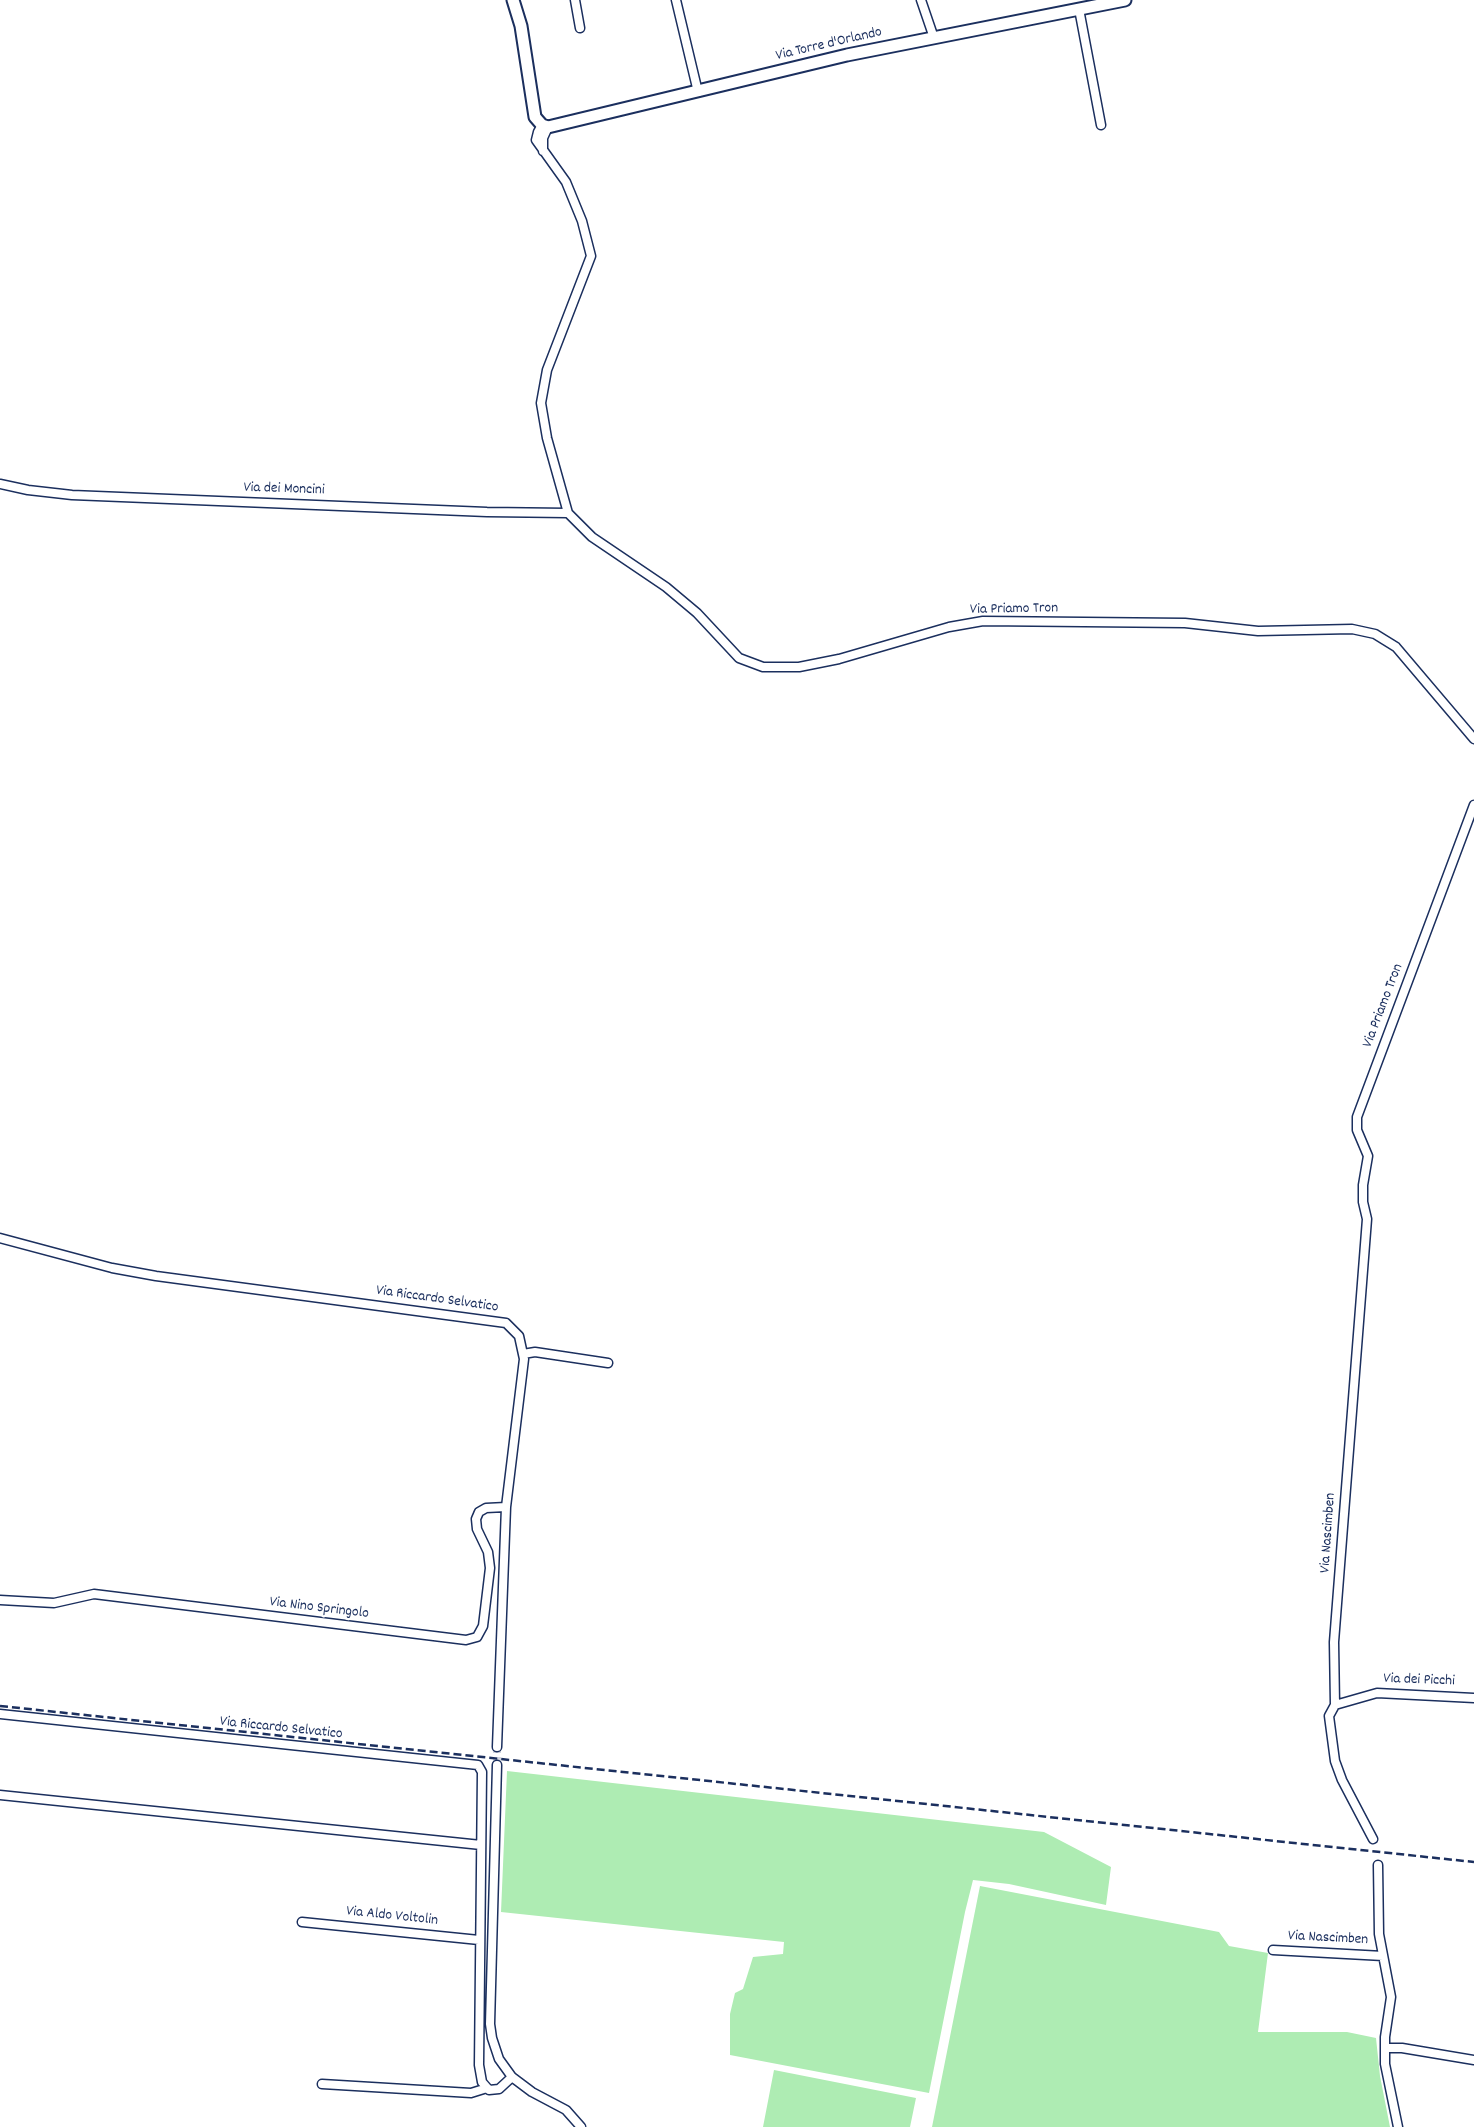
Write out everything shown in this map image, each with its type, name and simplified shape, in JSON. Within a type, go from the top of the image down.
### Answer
[{"type":"street","points":[[513,0],[521,26],[541,123],[543,151]]},
{"type":"street","points":[[575,0],[580,28]]},
{"type":"street","points":[[676,0],[698,92]]},
{"type":"street","points":[[921,0],[934,38]]},
{"type":"street","name":"Via Torre d'Orlando","points":[[541,123],[698,92],[847,56],[1125,0]]},
{"type":"street","points":[[1079,9],[1101,125]]},
{"type":"street","points":[[541,123],[536,140],[566,182],[582,221],[591,256],[547,370],[541,403],[547,438],[568,513]]},
{"type":"street","name":"Via dei Moncini","points":[[0,484],[28,490],[72,495],[487,512],[568,513]]},
{"type":"street","name":"Via Priamo Tron","points":[[568,513],[592,537],[666,587],[697,613],[739,658],[762,667],[799,667],[839,658],[949,626],[983,621],[1185,624],[1258,631],[1352,629],[1375,634],[1396,647],[1474,739]]},
{"type":"street","name":"Via Priamo Tron","points":[[1367,1219],[1363,1202],[1363,1185],[1368,1156],[1357,1130],[1357,1117],[1474,805]]},
{"type":"street","name":"Via Nascimben","points":[[1367,1219],[1334,1642],[1335,1704],[1329,1716],[1335,1761],[1349,1798],[1373,1839]]},
{"type":"street","name":"Via Riccardo Selvatico","points":[[0,1238],[112,1268],[156,1276],[506,1323],[519,1336],[523,1354],[522,1374],[506,1507],[497,1747]]},
{"type":"street","points":[[523,1354],[535,1352],[608,1363]]},
{"type":"street","name":"Via Nino Springolo","points":[[0,1600],[54,1603],[94,1594],[466,1640],[477,1637],[483,1626],[490,1568],[488,1552],[478,1529],[476,1518],[479,1512],[486,1508],[506,1507]]},
{"type":"street","name":"Via dei Picchi","points":[[1335,1704],[1377,1693],[1398,1692],[1474,1698]]},
{"type":"street","name":"Via Riccardo Selvatico","points":[[0,1714],[474,1763],[480,1766],[482,1772],[479,2065],[482,2082],[487,2088]]},
{"type":"street","points":[[497,1765],[490,2024],[496,2052],[512,2077],[532,2092],[566,2110],[581,2127]]},
{"type":"street","points":[[0,1794],[481,1845]]},
{"type":"street","name":"Via Nascimben","points":[[1378,1865],[1378,1922],[1391,1997],[1385,2048],[1388,2084],[1398,2127]]},
{"type":"street","name":"Via Aldo Voltolin","points":[[302,1922],[479,1940]]},
{"type":"street","name":"Via Nascimben","points":[[1273,1950],[1383,1956]]},
{"type":"street","points":[[1385,2048],[1406,2049],[1474,2060]]},
{"type":"street","points":[[322,2084],[471,2094],[487,2088],[499,2089],[512,2077]]},
{"type":"green space","points":[[507,1771],[1044,1832],[1111,1867],[1106,1905],[1009,1884],[973,1880],[929,2093],[730,2055],[730,2014],[735,1993],[743,1989],[753,1957],[783,1954],[784,1942],[501,1912]]},
{"type":"green space","points":[[980,1886],[1219,1932],[1229,1946],[1268,1953],[1258,2032],[1347,2032],[1376,2038],[1380,2076],[1390,2127],[932,2127]]},
{"type":"green space","points":[[774,2070],[916,2098],[910,2127],[763,2127]]},
{"type":"tunnel","points":[[497,1747],[497,1765]]},
{"type":"railway","points":[[0,1706],[1474,1862]]}]
